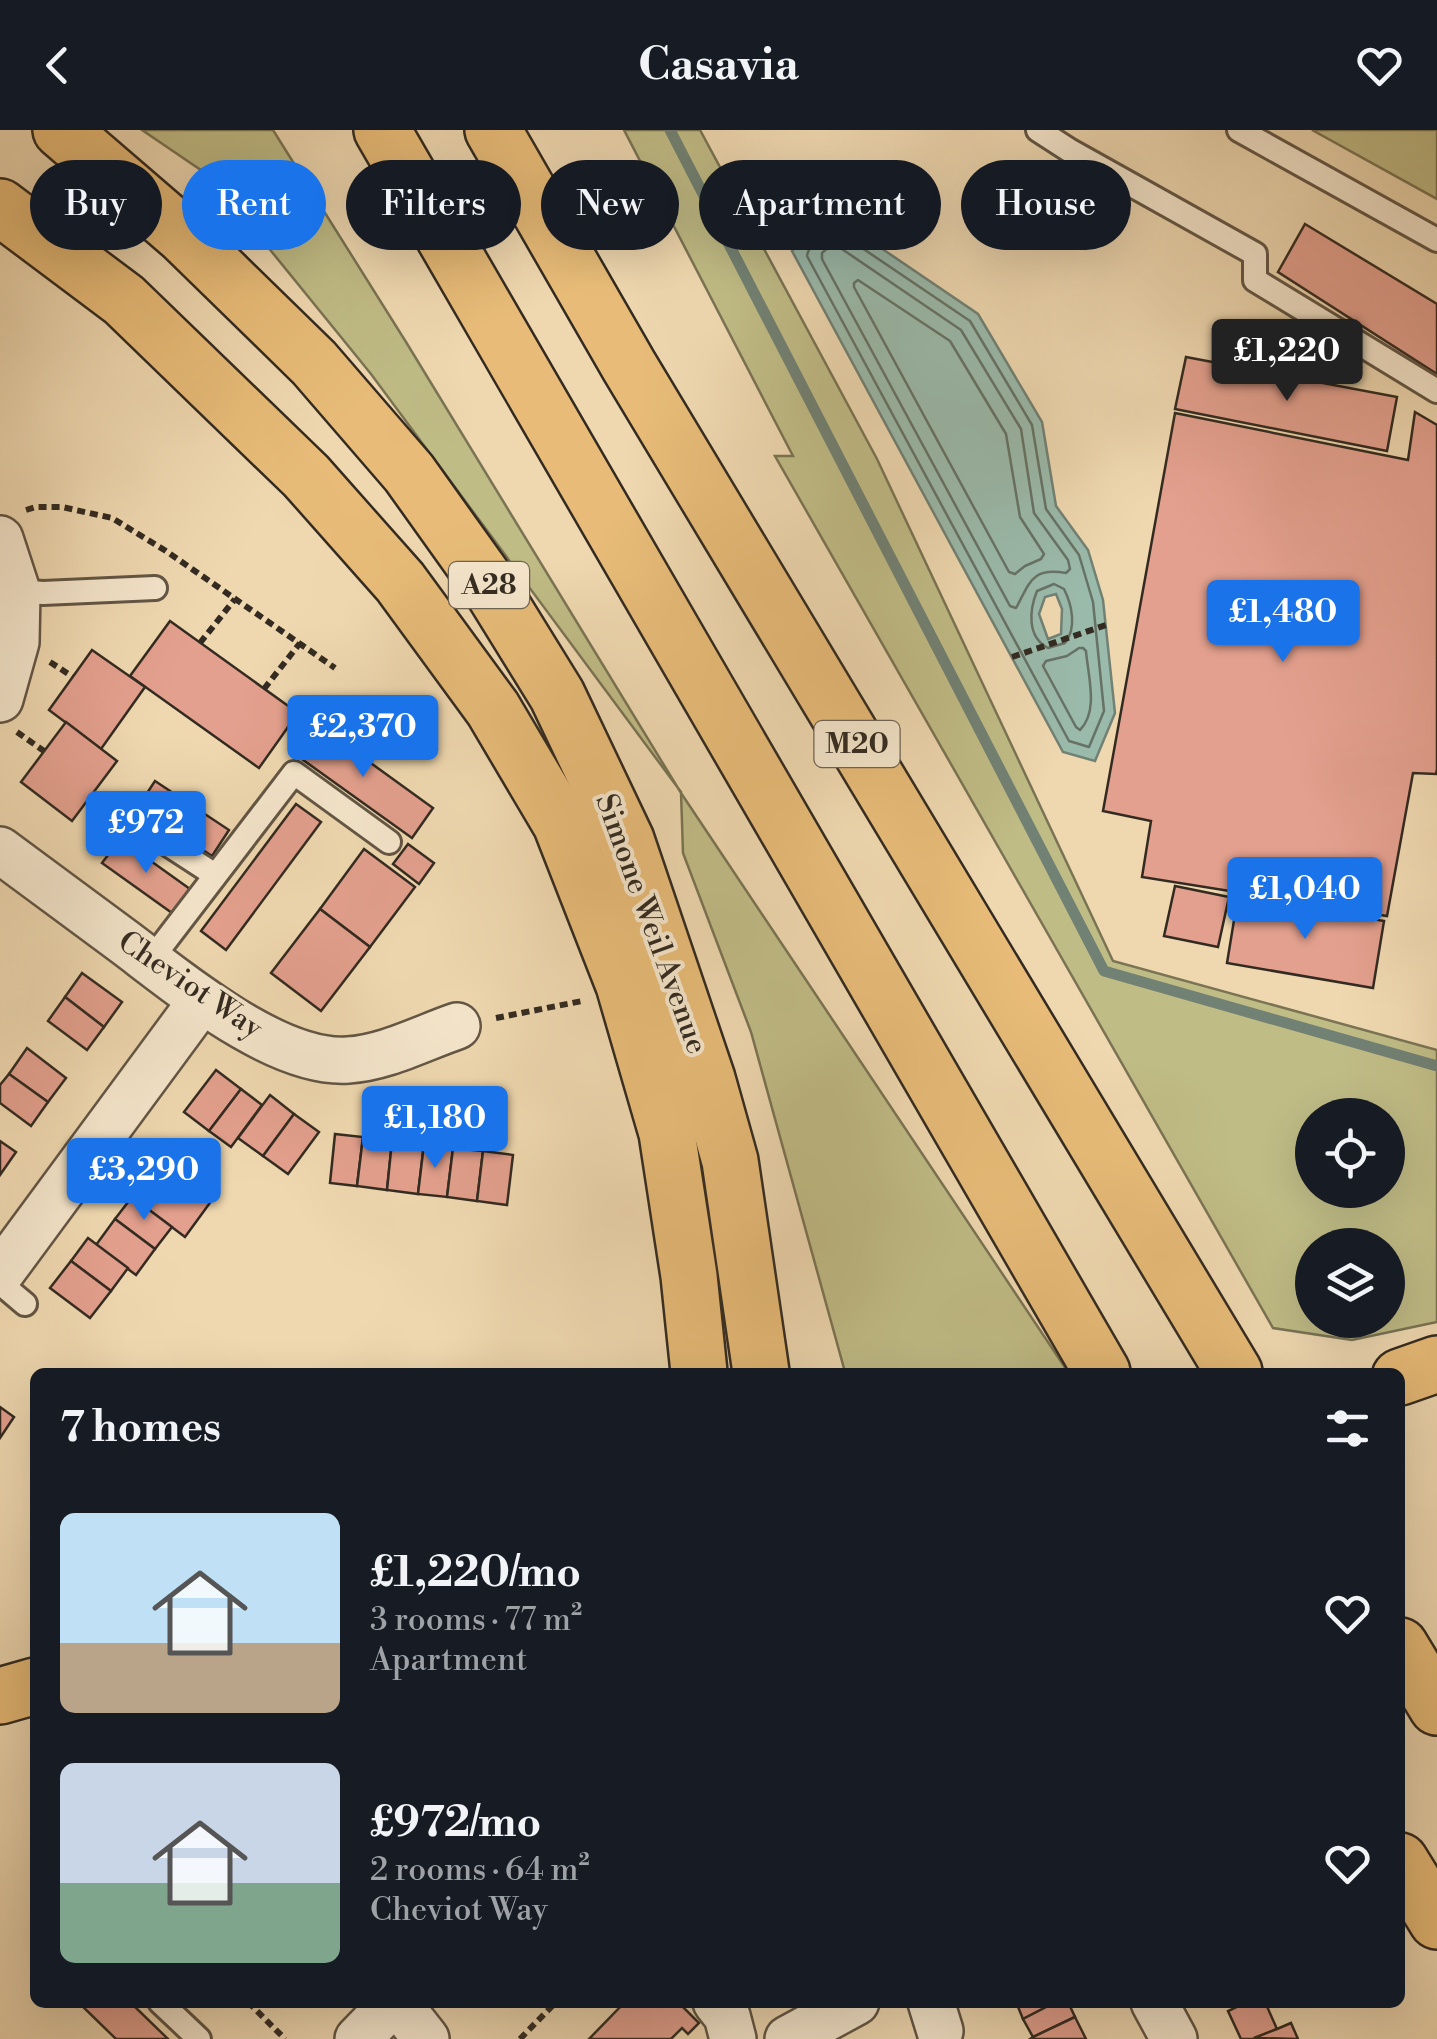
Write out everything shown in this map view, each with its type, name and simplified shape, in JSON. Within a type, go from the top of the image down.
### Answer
[{"type":"main road","name":"Simone Weil Avenue","points":[[61,130],[184,236],[314,364],[409,473],[489,585],[557,695],[626,840],[707,1079],[730,1161],[760,1368]]},
{"type":"main road","points":[[382,130],[1100,1368]]},
{"type":"main road","name":"M20","points":[[493,130],[640,383],[1232,1368]]},
{"type":"main road","name":"Simone Weil Avenue","points":[[0,207],[124,300],[306,476],[400,582],[492,709],[560,824],[624,986],[666,1133],[700,1368]]},
{"type":"main road","points":[[1405,1654],[1437,1707]]},
{"type":"main road","points":[[0,1696],[30,1687]]},
{"type":"main road","points":[[1405,1869],[1437,1922]]},
{"type":"street","points":[[0,538],[17,592],[16,642],[4,712]]},
{"type":"street","name":"Cheviot Way","points":[[0,850],[202,1000],[267,1038],[310,1057],[347,1060],[380,1054],[457,1026]]},
{"type":"street","points":[[13,1289],[202,1000]]},
{"type":"street","points":[[358,2039],[390,2008]]},
{"type":"street","points":[[401,2008],[426,2039]]},
{"type":"street","points":[[721,2008],[733,2039]]},
{"type":"street","points":[[788,2039],[845,2008]]},
{"type":"street","points":[[1157,2008],[1174,2039]]},
{"type":"lane","points":[[1038,130],[1256,254],[1255,280],[1437,391]]},
{"type":"lane","points":[[1239,130],[1437,240]]},
{"type":"lane","points":[[17,592],[155,588]]},
{"type":"lane","points":[[150,961],[294,773],[389,842]]},
{"type":"lane","points":[[132,821],[216,875]]},
{"type":"lane","points":[[0,1284],[13,1289]]},
{"type":"lane","points":[[166,2008],[199,2039]]},
{"type":"path","points":[[200,643],[235,599]]},
{"type":"path","points":[[1012,657],[1106,625]]},
{"type":"path","points":[[264,688],[300,644]]},
{"type":"path","points":[[4,712],[44,751]]},
{"type":"path","points":[[457,1026],[598,998]]},
{"type":"path","points":[[254,2008],[283,2038]]},
{"type":"path","points":[[520,2039],[550,2008]]},
{"type":"shaded area","points":[[142,130],[273,130],[292,160],[186,160]]},
{"type":"shaded area","points":[[624,130],[700,130],[716,160],[699,160],[699,250],[765,250],[877,459],[1113,961],[1437,1050],[1437,1322],[1405,1329],[1405,1228],[1295,1228],[1295,1331],[1273,1328],[775,456],[793,456],[679,236],[679,160],[640,160]]},
{"type":"shaded area","points":[[1312,130],[1437,130],[1437,199]]},
{"type":"shaded area","points":[[326,214],[678,787],[371,374],[270,250],[326,250]]},
{"type":"shaded area","points":[[681,793],[1065,1368],[844,1368],[751,1032],[683,853]]},
{"type":"water","points":[[793,250],[884,250],[978,314],[1042,422],[1056,506],[1088,550],[1103,600],[1115,713],[1095,761],[1063,752]],"holes":[[[1056,594],[1062,609],[1061,634],[1048,639],[1039,614],[1045,597]]]},
{"type":"building","points":[[1305,224],[1437,304],[1437,374],[1278,272]]},
{"type":"building","points":[[1186,357],[1397,397],[1387,451],[1175,409]]},
{"type":"building","points":[[1415,412],[1437,425],[1437,769],[1436,774],[1413,773],[1387,916],[1142,877],[1151,821],[1103,811],[1175,413],[1408,460]]},
{"type":"building","points":[[170,621],[298,713],[259,768],[130,676]]},
{"type":"building","points":[[92,650],[145,687],[101,749],[49,710]]},
{"type":"building","points":[[66,722],[117,761],[72,821],[21,782]]},
{"type":"building","points":[[314,722],[433,808],[412,838],[292,752]]},
{"type":"building","points":[[155,781],[229,830],[212,856],[138,807]]},
{"type":"building","points":[[296,804],[321,822],[226,950],[201,931]]},
{"type":"building","points":[[120,839],[190,889],[172,913],[102,863]]},
{"type":"building","points":[[408,844],[434,863],[419,884],[393,864]]},
{"type":"building","points":[[364,849],[415,887],[370,947],[320,909]]},
{"type":"building","points":[[1175,886],[1229,897],[1218,947],[1164,936]]},
{"type":"building","points":[[1238,896],[1384,921],[1373,988],[1227,963]]},
{"type":"building","points":[[320,909],[370,947],[321,1011],[271,973]]},
{"type":"building","points":[[82,973],[122,1002],[104,1027],[65,997]]},
{"type":"building","points":[[65,997],[104,1027],[87,1050],[48,1021]]},
{"type":"building","points":[[27,1048],[66,1078],[48,1102],[9,1074]]},
{"type":"building","points":[[216,1070],[241,1089],[209,1131],[184,1112]]},
{"type":"building","points":[[9,1074],[48,1102],[31,1126],[0,1103],[0,1085]]},
{"type":"building","points":[[241,1089],[262,1105],[231,1147],[209,1131]]},
{"type":"building","points":[[270,1095],[294,1114],[263,1156],[238,1138]]},
{"type":"building","points":[[294,1114],[319,1132],[288,1174],[263,1156]]},
{"type":"building","points":[[335,1134],[363,1137],[357,1186],[330,1183]]},
{"type":"building","points":[[363,1137],[392,1141],[387,1190],[357,1186]]},
{"type":"building","points":[[0,1141],[16,1152],[0,1175]]},
{"type":"building","points":[[392,1141],[424,1144],[418,1194],[387,1190]]},
{"type":"building","points":[[424,1144],[453,1148],[447,1197],[418,1194]]},
{"type":"building","points":[[453,1148],[483,1151],[477,1201],[447,1197]]},
{"type":"building","points":[[483,1151],[513,1155],[507,1205],[477,1201]]},
{"type":"building","points":[[149,1174],[169,1189],[179,1176],[212,1200],[185,1237],[132,1197]]},
{"type":"building","points":[[132,1197],[172,1227],[155,1249],[115,1219]]},
{"type":"building","points":[[115,1219],[155,1249],[136,1275],[96,1245]]},
{"type":"building","points":[[88,1238],[128,1268],[111,1291],[71,1261]]},
{"type":"building","points":[[71,1261],[111,1291],[90,1318],[50,1288]]},
{"type":"building","points":[[0,1407],[14,1417],[0,1438]]},
{"type":"building","points":[[84,2008],[136,2008],[168,2039],[116,2039]]},
{"type":"building","points":[[619,2008],[684,2008],[699,2023],[688,2034],[682,2028],[671,2039],[589,2039]]},
{"type":"building","points":[[1018,2008],[1044,2008],[1023,2019]]},
{"type":"building","points":[[1044,2008],[1071,2008],[1075,2017],[1033,2037],[1023,2019]]},
{"type":"building","points":[[1268,2008],[1277,2029],[1253,2039],[1241,2039],[1228,2011]]},
{"type":"building","points":[[1075,2017],[1086,2039],[1030,2039],[1033,2037]]},
{"type":"building","points":[[1291,2023],[1298,2039],[1254,2038],[1277,2029]]},
{"type":"waterway","points":[[670,130],[1104,971],[1437,1066]]}]
